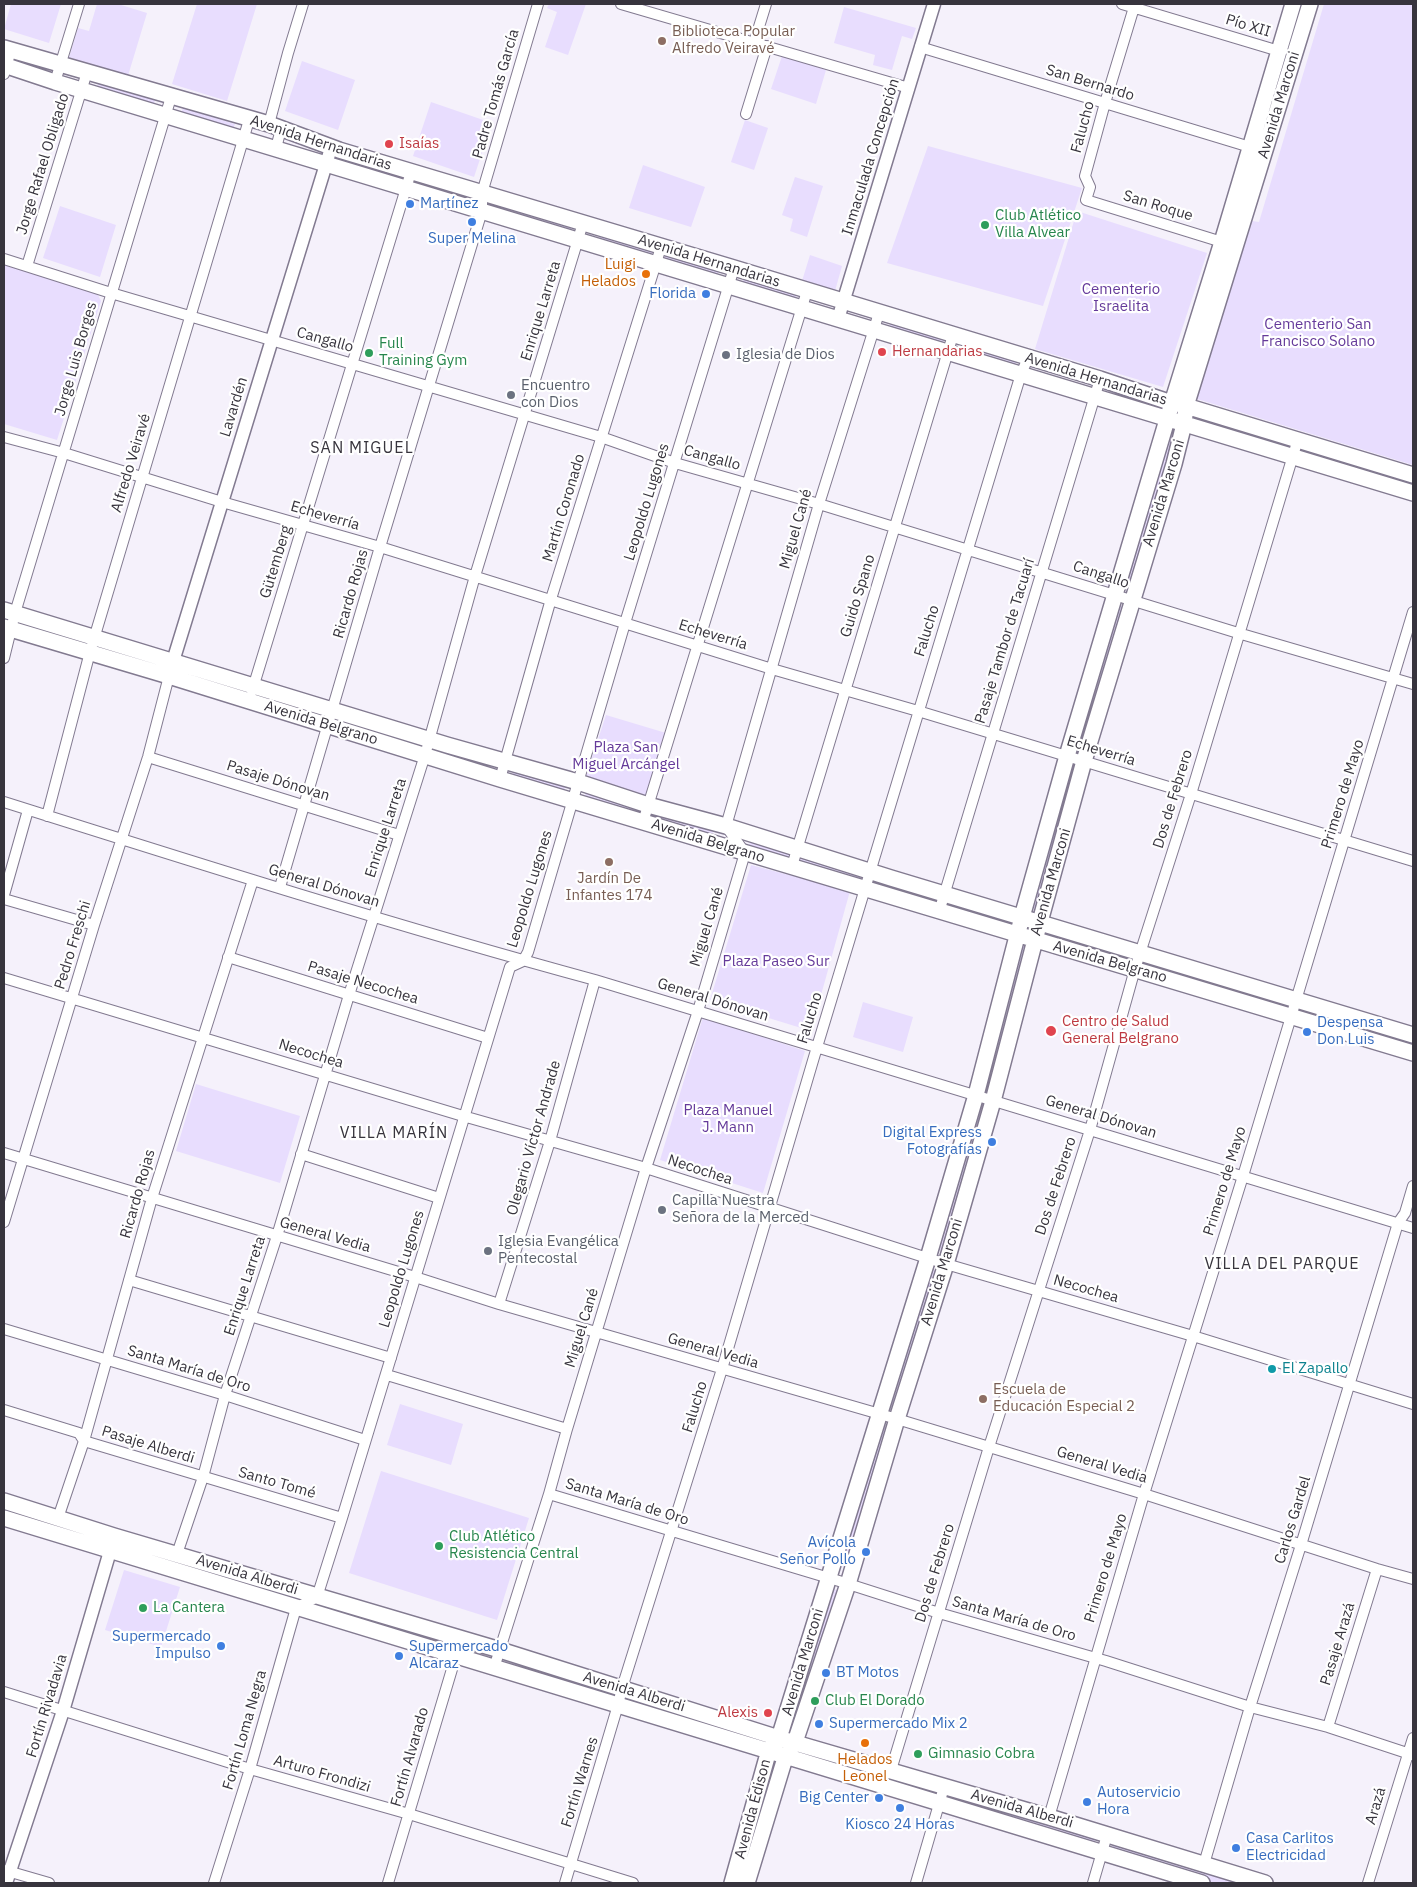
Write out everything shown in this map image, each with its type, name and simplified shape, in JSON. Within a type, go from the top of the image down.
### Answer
[{"type":"main road","name":"Avenida Marconi","points":[[785,1758],[795,1742],[848,1584],[946,1264],[993,1100],[1084,761],[1174,464],[1184,424],[1179,404],[1222,242],[1293,4]]},
{"type":"main road","name":"Avenida Marconi","points":[[779,1738],[928,1258],[976,1096],[1022,917],[1067,756],[1167,419],[1179,404],[1310,4]]},
{"type":"main road","name":"Avenida Hernandarias","points":[[8,49],[275,127],[330,148],[734,268],[1298,439],[1413,476]]},
{"type":"main road","name":"Avenida Hernandarias","points":[[5,68],[276,148],[1413,493]]},
{"type":"main road","name":"Avenida Belgrano","points":[[10,611],[1413,1035]]},
{"type":"main road","name":"Avenida Belgrano","points":[[8,629],[169,676],[248,702],[939,912],[1291,1015],[1413,1053]]},
{"type":"main road","name":"Avenida Alberdi","points":[[4,1501],[58,1518],[112,1544],[296,1608],[769,1750],[785,1758],[1202,1883]]},
{"type":"main road","name":"Avenida Alberdi","points":[[4,1518],[112,1544],[178,1554],[500,1650],[779,1738],[1265,1883]]},
{"type":"main road","name":"Avenida Édison","points":[[732,1883],[769,1750],[779,1738]]},
{"type":"main road","name":"Avenida Édison","points":[[747,1883],[785,1758]]},
{"type":"street","points":[[56,82],[79,4]]},
{"type":"street","points":[[276,148],[275,127],[288,53],[303,4]]},
{"type":"street","name":"Padre Tomás García","points":[[482,193],[538,4]]},
{"type":"street","points":[[621,4],[909,88]]},
{"type":"street","points":[[754,43],[766,4]]},
{"type":"street","name":"Inmaculada Concepción","points":[[838,319],[934,4]]},
{"type":"street","name":"Pío XII","points":[[1122,4],[1134,6],[1279,51]]},
{"type":"street","name":"Falucho","points":[[1086,200],[1090,187],[1085,176],[1134,6]]},
{"type":"street","points":[[746,114],[766,46]]},
{"type":"street","name":"San Bernardo","points":[[920,47],[1250,147]]},
{"type":"street","points":[[5,68],[8,49]]},
{"type":"street","name":"Jorge Rafael Obligado","points":[[27,266],[87,72]]},
{"type":"street","name":"Jorge Luis Borges","points":[[4,658],[10,611],[64,453],[171,97]]},
{"type":"street","name":"Alfredo Veiravé","points":[[47,816],[94,637],[249,120]]},
{"type":"street","name":"Lavardén","points":[[169,676],[330,148]]},
{"type":"street","name":"Gütemberg","points":[[248,702],[411,172]]},
{"type":"street","name":"Ricardo Rojas","points":[[280,887],[329,726],[380,547],[482,211],[482,193]]},
{"type":"street","name":"San Roque","points":[[1086,200],[1222,242]]},
{"type":"street","name":"Enrique Larreta","points":[[178,1554],[225,1395],[277,1236],[324,1074],[430,739],[475,576],[583,224]]},
{"type":"street","name":"Martín Coronado","points":[[500,779],[551,599],[661,247]]},
{"type":"street","name":"Cangallo","points":[[4,259],[525,416],[601,437],[675,463],[819,504],[1238,633],[1413,684]]},
{"type":"street","name":"Leopoldo Lugones","points":[[317,1597],[387,1375],[463,1116],[510,967],[523,960],[528,952],[625,623],[734,268]]},
{"type":"street","points":[[643,822],[807,291]]},
{"type":"street","name":"Miguel Cané","points":[[726,826],[819,504],[879,313]]},
{"type":"street","name":"Guido Spano","points":[[792,866],[953,335]]},
{"type":"street","name":"Falucho","points":[[622,1688],[722,1369],[918,711],[1021,374],[1028,358]]},
{"type":"street","name":"Pasaje Tambor de Tacuarí","points":[[939,912],[1100,379]]},
{"type":"street","name":"Echeverría","points":[[4,437],[380,547],[772,669],[992,733],[1413,862]]},
{"type":"street","name":"Dos de Febrero","points":[[891,1770],[989,1447],[1090,1130],[1135,970],[1191,794],[1298,439]]},
{"type":"street","name":"Primero de Mayo","points":[[1049,1817],[1144,1494],[1243,1176],[1413,612]]},
{"type":"street","name":"Pedro Freschi","points":[[4,1222],[94,925],[148,757],[169,676]]},
{"type":"street","name":"Pasaje Dónovan","points":[[148,757],[399,835]]},
{"type":"street","name":"General Dónovan","points":[[4,802],[253,880],[595,980],[1413,1228]]},
{"type":"street","points":[[4,895],[28,810]]},
{"type":"street","points":[[726,826],[745,853]]},
{"type":"street","name":"Miguel Cané","points":[[494,1668],[549,1494],[646,1168],[698,1011],[745,853]]},
{"type":"street","name":"Ricardo Rojas","points":[[58,1518],[84,1441],[152,1198],[253,880]]},
{"type":"street","points":[[4,899],[94,925]]},
{"type":"street","name":"Pasaje Necochea","points":[[228,957],[488,1038]]},
{"type":"street","name":"Necochea","points":[[4,978],[463,1116],[646,1168],[946,1264],[1193,1336],[1413,1404]]},
{"type":"street","name":"Olegario Víctor Andrade","points":[[499,1304],[550,1141],[595,980]]},
{"type":"street","name":"General Vedia","points":[[4,1153],[499,1304],[897,1419],[1144,1494],[1413,1579]]},
{"type":"street","points":[[300,1154],[439,1198]]},
{"type":"street","name":"Carlos Gardel","points":[[1204,1864],[1398,1223],[1405,1213],[1413,1186]]},
{"type":"street","points":[[129,1280],[391,1358]]},
{"type":"street","name":"Santa María de Oro","points":[[4,1329],[225,1395],[365,1440]]},
{"type":"street","points":[[387,1375],[567,1429]]},
{"type":"street","name":"Pasaje Alberdi","points":[[4,1410],[79,1433],[84,1441],[202,1477]]},
{"type":"street","name":"Santo Tomé","points":[[202,1477],[342,1518]]},
{"type":"street","name":"Santa María de Oro","points":[[549,1494],[939,1613],[1095,1658],[1250,1707],[1328,1727],[1411,1755]]},
{"type":"street","name":"Fortín Rivadavia","points":[[7,1875],[63,1711],[112,1544]]},
{"type":"street","name":"Pasaje Arazá","points":[[1328,1727],[1377,1569]]},
{"type":"street","points":[[296,1608],[317,1597]]},
{"type":"street","name":"Fortín Loma Negra","points":[[214,1883],[250,1769],[296,1608]]},
{"type":"street","name":"Fortín Alvarado","points":[[388,1883],[461,1639]]},
{"type":"street","name":"Fortín Warnes","points":[[565,1883],[622,1688]]},
{"type":"street","name":"Arturo Frondizi","points":[[4,1692],[250,1769],[409,1814],[633,1883]]},
{"type":"street","name":"Arazá","points":[[1368,1883],[1411,1755],[1413,1738]]},
{"type":"street","points":[[916,1883],[944,1787]]},
{"type":"street","points":[[1092,1883],[1108,1835]]},
{"type":"street","points":[[7,1875],[50,1883]]},
{"type":"green space","points":[[11,4],[61,4],[49,43],[4,29]]},
{"type":"green space","points":[[97,4],[118,4],[147,13],[127,79],[68,61],[78,28],[89,31]]},
{"type":"green space","points":[[197,4],[257,4],[227,101],[172,84]]},
{"type":"green space","points":[[549,4],[586,4],[568,55],[545,47],[557,12],[547,8]]},
{"type":"green space","name":"Cementerio San Francisco Solano","points":[[1324,4],[1413,4],[1413,465],[1197,399],[1252,221],[1259,222]]},
{"type":"green space","points":[[844,7],[916,28],[912,39],[902,36],[892,70],[873,65],[875,55],[834,43]]},
{"type":"green space","points":[[782,56],[826,70],[816,104],[771,89]]},
{"type":"green space","points":[[302,61],[355,80],[338,130],[285,111]]},
{"type":"green space","points":[[99,82],[155,99],[154,104],[97,87]]},
{"type":"green space","points":[[431,102],[492,123],[474,177],[413,156]]},
{"type":"green space","points":[[183,108],[235,124],[233,129],[181,113]]},
{"type":"green space","points":[[745,120],[768,128],[754,170],[731,162]]},
{"type":"green space","name":"Club Atlético Villa Alvear","points":[[928,146],[1082,188],[1043,306],[887,263]]},
{"type":"green space","points":[[643,165],[705,187],[691,227],[629,208]]},
{"type":"green space","points":[[795,177],[823,186],[807,237],[790,231],[793,219],[782,215]]},
{"type":"green space","points":[[499,205],[572,226],[570,232],[498,210]]},
{"type":"green space","points":[[60,206],[116,225],[100,277],[43,258]]},
{"type":"green space","name":"Cementerio Israelita","points":[[1077,211],[1207,253],[1163,387],[1035,349]]},
{"type":"green space","points":[[600,235],[653,250],[651,256],[599,241]]},
{"type":"green space","points":[[666,254],[719,270],[717,275],[664,260]]},
{"type":"green space","points":[[810,255],[842,266],[835,291],[802,281]]},
{"type":"green space","points":[[4,265],[96,291],[101,301],[57,440],[4,424]]},
{"type":"green space","points":[[744,278],[797,294],[795,299],[742,284]]},
{"type":"green space","points":[[891,323],[944,340],[942,346],[889,329]]},
{"type":"green space","points":[[963,345],[1016,362],[1014,368],[961,351]]},
{"type":"green space","points":[[1198,413],[1285,440],[1282,451],[1195,423]]},
{"type":"green space","points":[[1169,429],[1177,432],[1131,588],[1122,585]]},
{"type":"green space","points":[[1116,604],[1125,607],[1084,749],[1075,746]]},
{"type":"green space","name":"Plaza San Miguel Arcángel","points":[[606,715],[666,733],[646,798],[585,779]]},
{"type":"green space","points":[[1070,766],[1078,768],[1040,910],[1031,908]]},
{"type":"green space","points":[[514,770],[566,784],[564,791],[512,775]]},
{"type":"green space","points":[[586,792],[640,809],[638,815],[584,798]]},
{"type":"green space","points":[[651,812],[713,831],[711,839],[649,820]]},
{"type":"green space","points":[[751,840],[791,852],[789,860],[748,848]]},
{"type":"green space","points":[[801,854],[862,873],[860,880],[798,862]]},
{"type":"green space","name":"Plaza Paseo Sur","points":[[751,865],[850,891],[811,1031],[710,1000]]},
{"type":"green space","points":[[874,877],[936,896],[934,904],[872,885]]},
{"type":"green space","points":[[946,899],[1008,918],[1006,925],[944,906]]},
{"type":"green space","points":[[1046,930],[1130,955],[1128,962],[1044,937]]},
{"type":"green space","points":[[1022,944],[1031,947],[992,1089],[983,1086]]},
{"type":"green space","points":[[1149,960],[1280,1000],[1278,1007],[1147,967]]},
{"type":"green space","points":[[863,1002],[913,1017],[903,1052],[853,1037]]},
{"type":"green space","points":[[1302,1007],[1413,1041],[1413,1048],[1300,1014]]},
{"type":"green space","name":"Plaza Manuel J. Mann","points":[[703,1017],[805,1051],[763,1193],[660,1160]]},
{"type":"green space","points":[[196,1084],[300,1116],[280,1183],[176,1151]]},
{"type":"green space","points":[[979,1107],[986,1109],[943,1251],[936,1249]]},
{"type":"green space","points":[[929,1269],[937,1271],[896,1408],[889,1405]]},
{"type":"green space","points":[[400,1404],[463,1424],[451,1465],[387,1445]]},
{"type":"green space","points":[[883,1426],[890,1429],[846,1568],[839,1565]]},
{"type":"green space","name":"Club Atlético Resistencia Central","points":[[381,1471],[529,1518],[497,1620],[349,1573]]},
{"type":"green space","name":"La Cantera","points":[[124,1570],[180,1587],[161,1647],[105,1630]]},
{"type":"green space","points":[[833,1589],[840,1591],[792,1732],[786,1730]]},
{"type":"green space","points":[[331,1606],[447,1642],[445,1648],[329,1613]]},
{"type":"green space","points":[[513,1659],[608,1689],[606,1696],[511,1665]]},
{"type":"green space","points":[[634,1698],[765,1737],[763,1743],[632,1704]]},
{"type":"green space","points":[[799,1749],[927,1786],[924,1793],[797,1755]]},
{"type":"green space","points":[[951,1793],[1096,1837],[1094,1843],[949,1799]]},
{"type":"green space","points":[[1113,1845],[1237,1883],[1212,1883],[1111,1852]]},
{"type":"place","name":"Biblioteca Popular Alfredo Veiravé","points":[[662,41]]},
{"type":"place","name":"Isaías","points":[[389,144]]},
{"type":"place","name":"Martínez","points":[[410,204]]},
{"type":"place","name":"Super Melina","points":[[472,222]]},
{"type":"place","name":"Club Atlético Villa Alvear","points":[[985,225]]},
{"type":"place","name":"Luigi Helados","points":[[646,274]]},
{"type":"place","name":"Florida","points":[[706,294]]},
{"type":"place","name":"Hernandarias","points":[[882,352]]},
{"type":"place","name":"Full Training Gym","points":[[369,353]]},
{"type":"place","name":"Iglesia de Dios","points":[[726,355]]},
{"type":"place","name":"Encuentro con Dios","points":[[511,395]]},
{"type":"place","name":"Jardín De Infantes 174","points":[[609,862]]},
{"type":"place","name":"Centro de Salud General Belgrano","points":[[1051,1031]]},
{"type":"place","name":"Despensa Don Luis","points":[[1307,1032]]},
{"type":"place","name":"Digital Express Fotografías","points":[[992,1142]]},
{"type":"place","name":"Capilla Nuestra Señora de la Merced","points":[[662,1210]]},
{"type":"place","name":"Iglesia Evangélica Pentecostal","points":[[488,1251]]},
{"type":"place","name":"El Zapallo","points":[[1272,1369]]},
{"type":"place","name":"Escuela de Educación Especial 2","points":[[983,1399]]},
{"type":"place","name":"Club Atlético Resistencia Central","points":[[439,1546]]},
{"type":"place","name":"Avícola Señor Pollo","points":[[866,1552]]},
{"type":"place","name":"La Cantera","points":[[143,1608]]},
{"type":"place","name":"Supermercado Impulso","points":[[221,1646]]},
{"type":"place","name":"Supermercado Alcaraz","points":[[399,1656]]},
{"type":"place","name":"BT Motos","points":[[826,1673]]},
{"type":"place","name":"Club El Dorado","points":[[815,1701]]},
{"type":"place","name":"Alexis","points":[[768,1713]]},
{"type":"place","name":"Supermercado Mix 2","points":[[819,1724]]},
{"type":"place","name":"Helados Leonel","points":[[865,1743]]},
{"type":"place","name":"Gimnasio Cobra","points":[[918,1754]]},
{"type":"place","name":"Big Center","points":[[879,1798]]},
{"type":"place","name":"Autoservicio Hora","points":[[1087,1802]]},
{"type":"place","name":"Kiosco 24 Horas","points":[[900,1808]]},
{"type":"place","name":"Casa Carlitos Electricidad","points":[[1236,1848]]},
{"type":"district","name":"SAN MIGUEL","points":[[362,448]]},
{"type":"district","name":"VILLA MARÍN","points":[[394,1133]]},
{"type":"district","name":"VILLA DEL PARQUE","points":[[1282,1264]]}]
